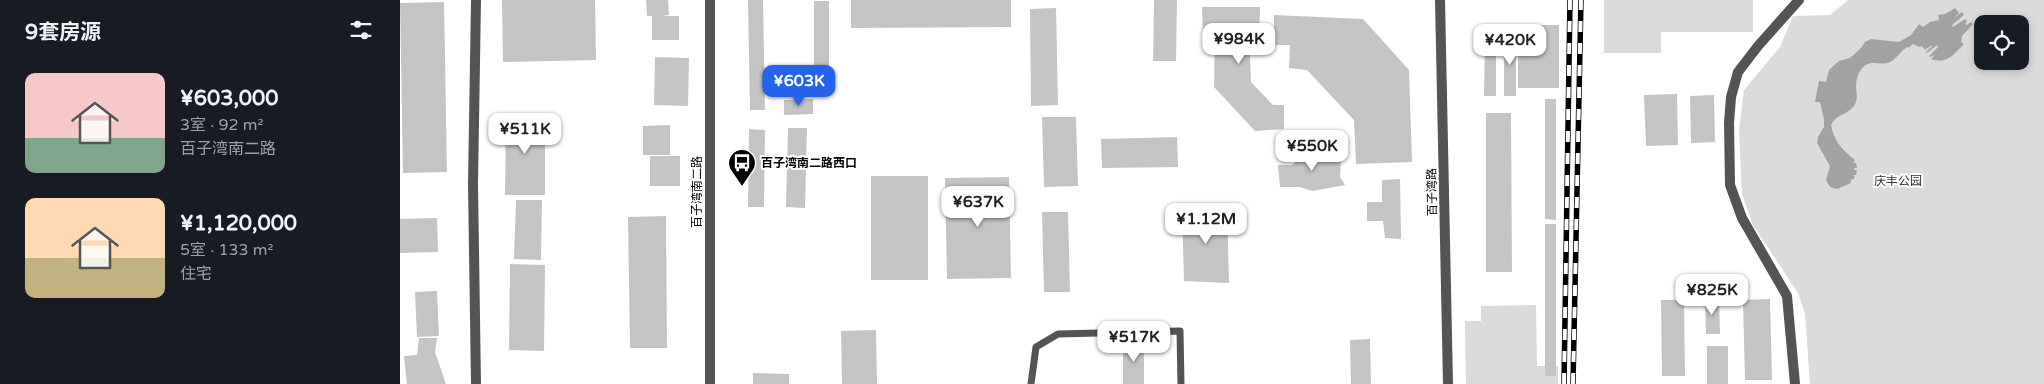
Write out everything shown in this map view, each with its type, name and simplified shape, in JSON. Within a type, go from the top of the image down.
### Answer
[{"type":"street","points":[[476,0],[473,184],[476,384]]},
{"type":"street","name":"百子湾南二路","points":[[710,0],[710,384]]},
{"type":"street","name":"百子湾路","points":[[1440,0],[1448,384]]},
{"type":"street","points":[[1795,384],[1787,296],[1742,218],[1730,185],[1728,123],[1731,96],[1738,72],[1758,46],[1800,0]]},
{"type":"lane","points":[[1032,384],[1036,348],[1058,334],[1180,331],[1181,384]]},
{"type":"green space","points":[[1604,0],[1753,0],[1753,32],[1661,32],[1661,53],[1604,53]]},
{"type":"green space","name":"庆丰公园","points":[[1848,0],[2044,0],[2044,384],[1810,384],[1805,314],[1798,293],[1753,225],[1742,194],[1739,130],[1744,90],[1780,47],[1793,16],[1830,15]]},
{"type":"green space","points":[[1536,305],[1537,366],[1558,366],[1558,384],[1466,384],[1465,321],[1481,321],[1481,306]]},
{"type":"shaded area","points":[[1955,8],[1959,13],[1953,19],[1962,12],[1964,15],[1952,25],[1953,27],[1965,19],[1967,21],[1965,24],[1967,25],[1971,22],[1973,24],[1962,36],[1961,42],[1964,44],[1950,58],[1941,61],[1931,59],[1935,55],[1929,56],[1938,47],[1937,45],[1927,53],[1932,45],[1925,50],[1922,46],[1919,47],[1913,44],[1890,62],[1870,63],[1862,68],[1856,83],[1856,103],[1851,109],[1835,119],[1831,125],[1839,145],[1855,160],[1853,163],[1856,163],[1857,168],[1854,168],[1854,170],[1857,170],[1856,175],[1853,175],[1855,177],[1853,180],[1851,179],[1851,183],[1837,189],[1830,187],[1826,180],[1830,166],[1817,143],[1824,127],[1820,102],[1815,102],[1819,81],[1826,82],[1829,70],[1839,61],[1850,58],[1865,42],[1871,39],[1899,42],[1911,35],[1919,24],[1923,27],[1930,22],[1939,20],[1938,15],[1945,14]]},
{"type":"building","points":[[502,0],[595,0],[596,60],[503,62]]},
{"type":"building","points":[[646,0],[668,0],[669,15],[662,16],[679,16],[679,40],[652,40],[652,16],[647,16]]},
{"type":"building","points":[[748,0],[763,0],[765,110],[750,110]]},
{"type":"building","points":[[851,0],[1011,0],[1011,27],[851,28]]},
{"type":"building","points":[[1154,0],[1177,0],[1176,61],[1153,61]]},
{"type":"building","points":[[814,1],[829,1],[829,94],[814,94]]},
{"type":"building","points":[[444,2],[447,172],[403,173],[400,3]]},
{"type":"building","points":[[1202,7],[1260,7],[1259,37],[1249,35],[1251,82],[1273,105],[1284,105],[1284,129],[1255,131],[1214,87],[1215,37],[1203,37]]},
{"type":"building","points":[[1056,8],[1058,105],[1031,106],[1030,9]]},
{"type":"building","points":[[1274,15],[1363,19],[1409,70],[1412,162],[1356,164],[1354,120],[1307,70],[1289,68],[1290,45],[1274,45]]},
{"type":"building","points":[[1518,25],[1559,25],[1559,88],[1518,88]]},
{"type":"building","points":[[1504,36],[1516,36],[1516,96],[1504,96]]},
{"type":"building","points":[[1485,37],[1496,37],[1496,96],[1484,96]]},
{"type":"building","points":[[655,57],[689,58],[688,106],[654,105]]},
{"type":"building","points":[[1677,94],[1678,145],[1646,146],[1644,95]]},
{"type":"building","points":[[1714,95],[1715,142],[1691,143],[1690,96]]},
{"type":"building","points":[[813,99],[813,114],[784,115],[784,100]]},
{"type":"building","points":[[1545,99],[1556,99],[1556,220],[1545,219]]},
{"type":"building","points":[[1486,113],[1511,113],[1512,272],[1486,272]]},
{"type":"building","points":[[506,114],[545,114],[545,195],[505,195]]},
{"type":"building","points":[[1042,117],[1076,117],[1078,186],[1044,187]]},
{"type":"building","points":[[670,125],[670,155],[643,155],[643,126]]},
{"type":"building","points":[[788,128],[807,128],[805,208],[786,207]]},
{"type":"building","points":[[749,129],[765,130],[764,207],[748,207]]},
{"type":"building","points":[[1177,137],[1178,167],[1102,168],[1101,139]]},
{"type":"building","points":[[1325,150],[1341,160],[1340,177],[1345,185],[1312,191],[1300,187],[1280,187],[1278,165],[1292,165],[1307,152]]},
{"type":"building","points":[[650,156],[680,156],[680,186],[650,186]]},
{"type":"building","points":[[871,176],[928,176],[928,280],[871,280]]},
{"type":"building","points":[[1009,177],[1011,278],[947,279],[945,178]]},
{"type":"building","points":[[1400,179],[1401,239],[1385,238],[1383,221],[1367,221],[1367,202],[1382,202],[1382,180]]},
{"type":"building","points":[[516,200],[542,200],[541,260],[514,259]]},
{"type":"building","points":[[1227,207],[1229,283],[1184,281],[1182,210]]},
{"type":"building","points":[[1042,212],[1068,212],[1070,292],[1044,292]]},
{"type":"building","points":[[666,216],[667,348],[630,348],[628,217]]},
{"type":"building","points":[[437,218],[438,252],[400,253],[400,219]]},
{"type":"building","points":[[1545,224],[1556,224],[1556,376],[1545,376]]},
{"type":"building","points":[[510,264],[545,265],[544,351],[509,350]]},
{"type":"building","points":[[437,291],[439,336],[417,337],[415,292]]},
{"type":"building","points":[[1705,298],[1719,298],[1720,334],[1706,334]]},
{"type":"building","points":[[1770,299],[1772,380],[1745,380],[1743,300]]},
{"type":"building","points":[[1661,300],[1684,300],[1685,376],[1662,376]]},
{"type":"building","points":[[876,330],[877,384],[842,384],[841,331]]},
{"type":"building","points":[[419,338],[437,338],[435,352],[446,384],[407,384],[404,356],[417,355]]},
{"type":"building","points":[[1370,339],[1371,384],[1351,384],[1350,340]]},
{"type":"building","points":[[1144,341],[1144,384],[1123,384],[1123,342]]},
{"type":"building","points":[[1707,346],[1728,346],[1728,384],[1707,384]]},
{"type":"building","points":[[753,373],[789,374],[789,384],[753,384]]},
{"type":"railway","points":[[1564,384],[1570,0]]},
{"type":"railway","points":[[1573,384],[1581,0]]},
{"type":"place","name":"百子湾南二路西口","points":[[742,187]]}]
